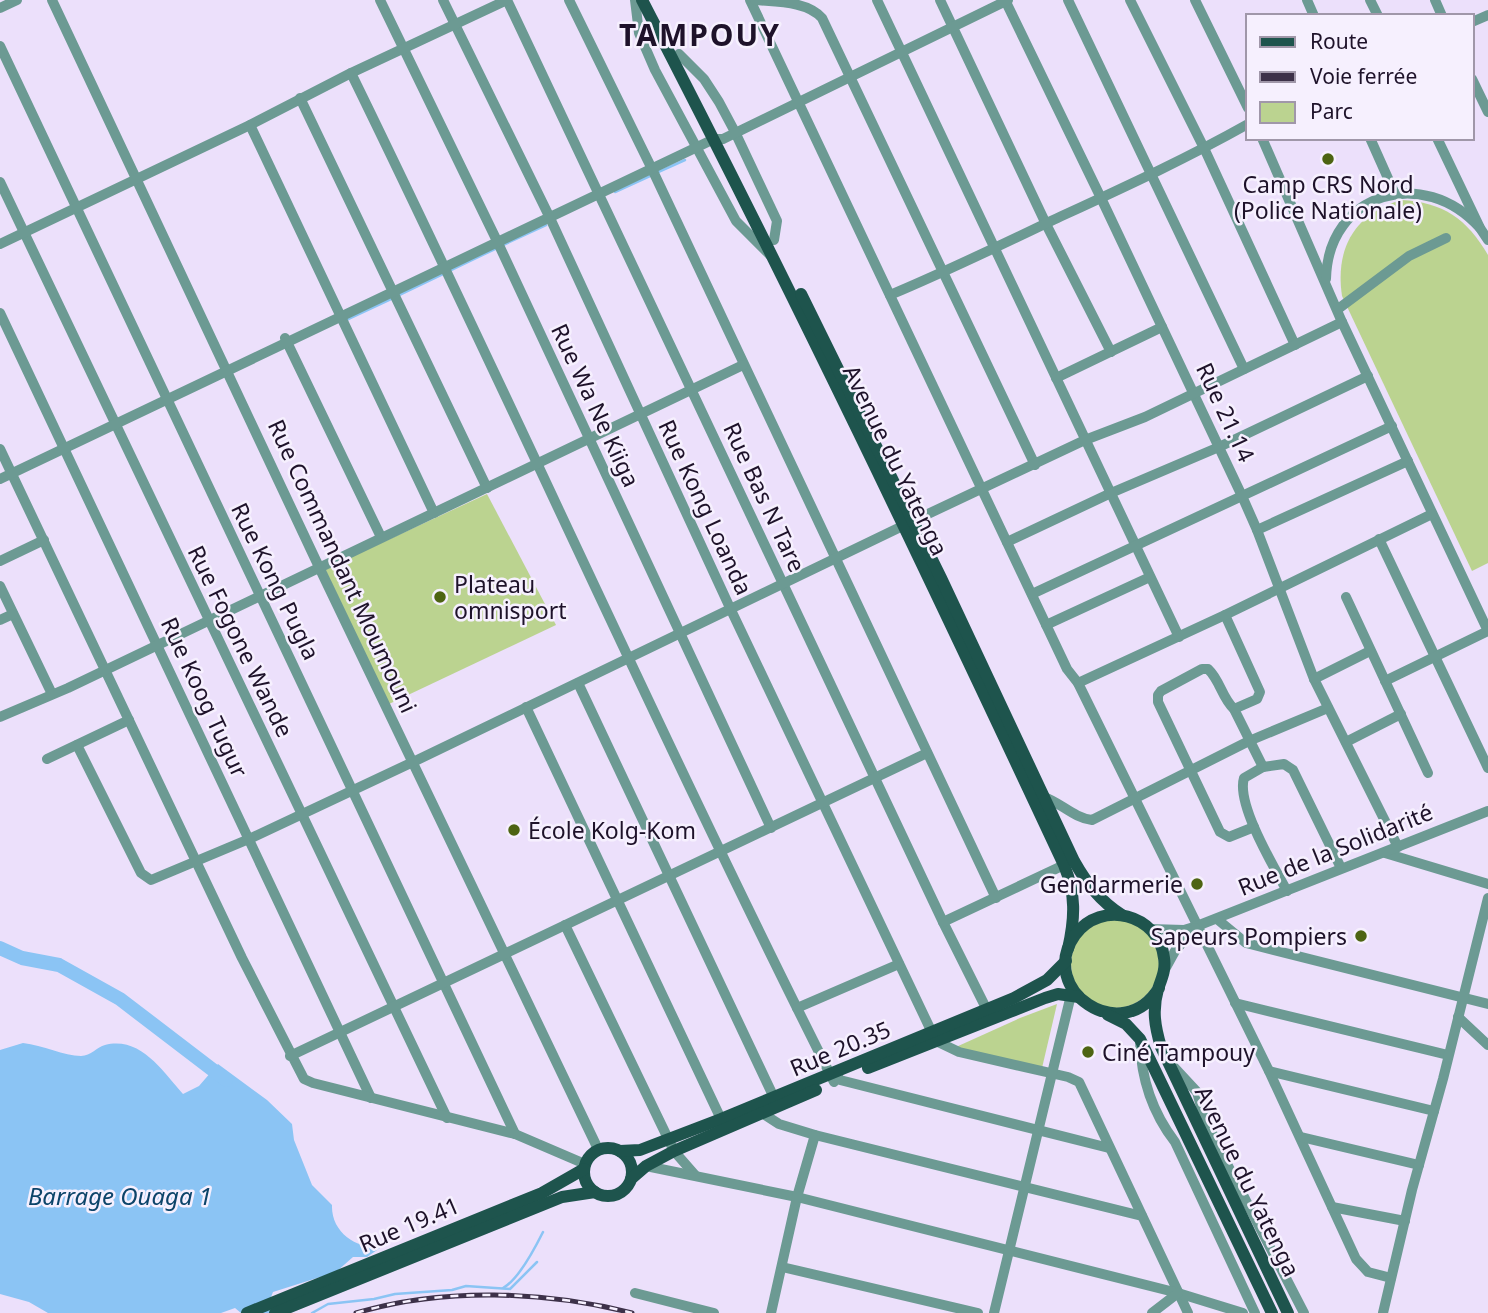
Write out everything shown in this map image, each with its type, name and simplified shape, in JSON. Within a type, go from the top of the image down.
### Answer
[{"type":"main road","name":"Avenue du Yatenga","points":[[642,0],[774,240],[1022,763],[1070,880],[1075,911],[1067,955]]},
{"type":"main road","name":"Avenue du Yatenga","points":[[652,0],[776,261],[909,523]]},
{"type":"main road","name":"Avenue du Yatenga","points":[[1022,763],[1044,797],[1085,880],[1100,899],[1122,915]]},
{"type":"main road","points":[[1122,915],[1140,921],[1150,929],[1163,951],[1164,971],[1159,988],[1148,1001],[1134,1010],[1101,1012],[1075,996],[1068,978],[1067,955],[1077,932],[1086,923],[1104,916],[1122,915]]},
{"type":"main road","name":"Rue 20.35","points":[[934,1037],[1039,985],[1054,975],[1067,955]]},
{"type":"main road","name":"Avenue du Yatenga","points":[[1159,988],[1154,1017],[1165,1058],[1288,1313]]},
{"type":"main road","name":"Rue 20.35","points":[[631,1179],[671,1145],[721,1119],[776,1102],[934,1037],[1045,998],[1058,994],[1075,996]]},
{"type":"main road","name":"Avenue du Yatenga","points":[[1101,1012],[1126,1024],[1140,1039],[1272,1313]]},
{"type":"main road","name":"Rue 20.35","points":[[620,1151],[671,1145],[762,1113],[776,1102]]},
{"type":"main road","points":[[610,1147],[620,1151],[631,1164],[631,1179],[628,1185],[609,1196],[595,1192],[586,1182],[585,1166],[590,1155],[598,1149],[610,1147]]},
{"type":"main road","name":"Rue 19.41","points":[[278,1308],[542,1193],[585,1166]]},
{"type":"main road","name":"Rue 19.41","points":[[247,1313],[278,1308],[562,1197],[595,1192]]},
{"type":"street","points":[[0,8],[17,0]]},
{"type":"street","name":"Rue Commandant Moumouni","points":[[52,0],[319,567],[598,1149]]},
{"type":"street","name":"Rue Wa Ne Kiiga","points":[[380,0],[498,243],[771,828]]},
{"type":"street","name":"Rue Kong Loanda","points":[[443,0],[550,218],[640,416],[934,1037]]},
{"type":"street","points":[[0,244],[507,0]]},
{"type":"street","name":"Rue Bas N Tare","points":[[507,0],[943,922],[988,1010]]},
{"type":"street","points":[[569,0],[652,169],[996,898]]},
{"type":"street","points":[[635,0],[639,33],[655,70],[736,221],[776,261]]},
{"type":"street","points":[[1035,465],[822,18],[799,3],[753,0],[1067,669],[1079,684],[1301,1137],[1332,1207],[1362,1267],[1368,1272],[1391,1278]]},
{"type":"street","points":[[877,0],[1179,636]]},
{"type":"street","points":[[940,0],[1045,224],[1111,352]]},
{"type":"street","points":[[0,479],[287,340],[342,317],[849,78],[1006,0]]},
{"type":"street","name":"Rue 21.14","points":[[1006,0],[1242,496],[1314,679],[1398,847]]},
{"type":"street","points":[[1068,0],[1244,369]]},
{"type":"street","points":[[1130,0],[1204,148],[1295,345]]},
{"type":"street","points":[[1195,0],[1246,104]]},
{"type":"street","name":"Rue Kong Pugla","points":[[0,46],[515,1134]]},
{"type":"street","points":[[679,54],[704,79],[735,132],[777,221],[774,240]]},
{"type":"street","points":[[351,73],[446,267],[721,852],[797,1008],[835,1078],[1109,1148]]},
{"type":"street","points":[[1474,83],[1488,112]]},
{"type":"street","points":[[300,98],[487,488]]},
{"type":"street","points":[[250,125],[434,513]]},
{"type":"street","points":[[890,295],[944,273],[1152,174],[1246,125]]},
{"type":"street","points":[[1263,140],[1342,322],[1488,631],[1385,681]]},
{"type":"street","points":[[1371,140],[1395,194]]},
{"type":"street","points":[[1438,140],[1488,240]]},
{"type":"street","name":"Rue Fogone Wande","points":[[0,182],[447,1118]]},
{"type":"street","points":[[1326,282],[1329,255],[1340,230],[1358,211],[1382,198],[1395,194],[1427,194],[1463,211],[1480,228]]},
{"type":"street","points":[[1338,309],[1409,256],[1446,237]]},
{"type":"street","name":"Rue Koog Tugur","points":[[0,313],[371,1098]]},
{"type":"street","points":[[77,745],[144,877],[151,880],[249,839],[835,558],[1085,440],[1145,417],[1342,322]]},
{"type":"street","points":[[1056,378],[1162,327]]},
{"type":"street","points":[[287,340],[381,537]]},
{"type":"street","points":[[0,717],[208,621],[743,365]]},
{"type":"street","points":[[1007,542],[1111,493],[1219,447],[1368,376]]},
{"type":"street","points":[[1032,594],[1391,426]]},
{"type":"street","points":[[0,449],[290,1056],[304,1079],[515,1134],[585,1166]]},
{"type":"street","points":[[1257,530],[1408,461]]},
{"type":"street","points":[[1079,684],[1432,514]]},
{"type":"street","points":[[1380,539],[1488,768]]},
{"type":"street","points":[[0,561],[44,540]]},
{"type":"street","points":[[1046,625],[1150,577]]},
{"type":"street","points":[[0,586],[52,694]]},
{"type":"street","points":[[1346,597],[1428,773]]},
{"type":"street","points":[[0,620],[13,614]]},
{"type":"street","points":[[1225,615],[1260,692],[1257,699],[1234,709]]},
{"type":"street","points":[[1314,679],[1370,651]]},
{"type":"street","points":[[1254,827],[1229,837],[1225,836],[1205,804],[1158,702],[1158,695],[1202,669],[1208,669],[1234,709],[1263,767]]},
{"type":"street","points":[[578,682],[776,1102]]},
{"type":"street","points":[[526,707],[721,1119]]},
{"type":"street","points":[[1044,797],[1092,820],[1249,741],[1328,708]]},
{"type":"street","points":[[1346,742],[1401,714]]},
{"type":"street","points":[[47,759],[129,720]]},
{"type":"street","points":[[290,1056],[824,804],[927,752]]},
{"type":"street","points":[[1287,891],[1254,827],[1241,787],[1244,778],[1263,767],[1284,764],[1293,770],[1341,868]]},
{"type":"street","name":"Rue de la Solidarité","points":[[1150,929],[1184,930],[1198,926],[1488,811]]},
{"type":"street","points":[[1385,853],[1488,884]]},
{"type":"street","points":[[943,922],[1065,864]]},
{"type":"street","points":[[1383,1313],[1488,898]]},
{"type":"street","points":[[1217,919],[1246,943],[1488,1004]]},
{"type":"street","points":[[565,925],[671,1145],[695,1175]]},
{"type":"street","name":"Rue de la Solidarité","points":[[1164,971],[1175,951],[1198,926]]},
{"type":"street","points":[[797,1008],[899,964]]},
{"type":"street","points":[[994,1313],[1052,1074],[1075,996]]},
{"type":"street","points":[[1235,1003],[1448,1055]]},
{"type":"street","points":[[1458,1017],[1488,1045]]},
{"type":"street","points":[[934,1037],[959,1052],[1079,1082],[1188,1313]]},
{"type":"street","points":[[1140,1039],[1141,1062],[1149,1098],[1157,1116],[1175,1142],[1255,1313]]},
{"type":"street","points":[[1165,1058],[1197,1093],[1203,1114],[1225,1160],[1304,1313]]},
{"type":"street","points":[[1269,1071],[1434,1111]]},
{"type":"street","points":[[1157,1116],[1161,1107],[1171,1104]]},
{"type":"street","points":[[762,1113],[779,1124],[815,1135],[1142,1216]]},
{"type":"street","points":[[771,1313],[797,1197],[815,1135]]},
{"type":"street","points":[[1301,1137],[1419,1165]]},
{"type":"street","points":[[646,1166],[797,1197],[1178,1293],[1242,1313]]},
{"type":"street","points":[[1332,1207],[1405,1222]]},
{"type":"street","points":[[782,1267],[978,1313]]},
{"type":"street","points":[[635,1293],[714,1313]]},
{"type":"street","points":[[1152,1313],[1178,1293]]},
{"type":"green space","points":[[1401,200],[1429,204],[1452,215],[1480,242],[1488,255],[1488,563],[1472,571],[1342,296],[1342,263],[1351,236],[1371,214]]},
{"type":"green space","name":"Plateau omnisport","points":[[487,494],[556,625],[389,704],[325,569]]},
{"type":"green space","points":[[1115,920],[1132,924],[1146,933],[1155,947],[1159,964],[1155,981],[1146,995],[1132,1004],[1115,1008],[1098,1004],[1084,995],[1075,981],[1071,964],[1075,947],[1084,933],[1098,924]]},
{"type":"green space","points":[[1057,1004],[1042,1068],[956,1047],[1020,1018]]},
{"type":"water","name":"Barrage Ouaga 1","points":[[23,1043],[81,1056],[105,1045],[130,1046],[159,1066],[183,1094],[199,1086],[218,1064],[267,1100],[292,1124],[294,1140],[312,1185],[332,1205],[336,1223],[346,1237],[362,1245],[380,1248],[367,1257],[353,1257],[336,1272],[273,1292],[271,1297],[278,1313],[241,1313],[235,1308],[221,1313],[48,1313],[29,1302],[0,1294],[0,1050]]},
{"type":"waterway","points":[[656,173],[685,160]]},
{"type":"waterway","points":[[615,192],[650,176]]},
{"type":"waterway","points":[[501,246],[546,225]]},
{"type":"waterway","points":[[451,270],[495,249]]},
{"type":"waterway","points":[[397,296],[445,273]]},
{"type":"waterway","points":[[346,320],[391,299]]},
{"type":"waterway","points":[[0,948],[22,958],[59,965],[120,999],[226,1080]]},
{"type":"waterway","points":[[503,1288],[520,1271],[543,1232]]},
{"type":"waterway","points":[[312,1313],[328,1304],[395,1294],[452,1290],[466,1286],[510,1289],[537,1262]]},
{"type":"railway","points":[[356,1313],[424,1299],[494,1295],[565,1300],[632,1313]]},
{"type":"place","name":"Camp CRS Nord (Police Nationale)","points":[[1328,159]]},
{"type":"place","name":"Plateau omnisport","points":[[440,597]]},
{"type":"place","name":"École Kolg-Kom","points":[[514,830]]},
{"type":"place","name":"Gendarmerie","points":[[1197,884]]},
{"type":"place","name":"Sapeurs Pompiers","points":[[1361,936]]},
{"type":"place","name":"Ciné Tampouy","points":[[1088,1052]]},
{"type":"district","name":"TAMPOUY","points":[[700,34]]}]
